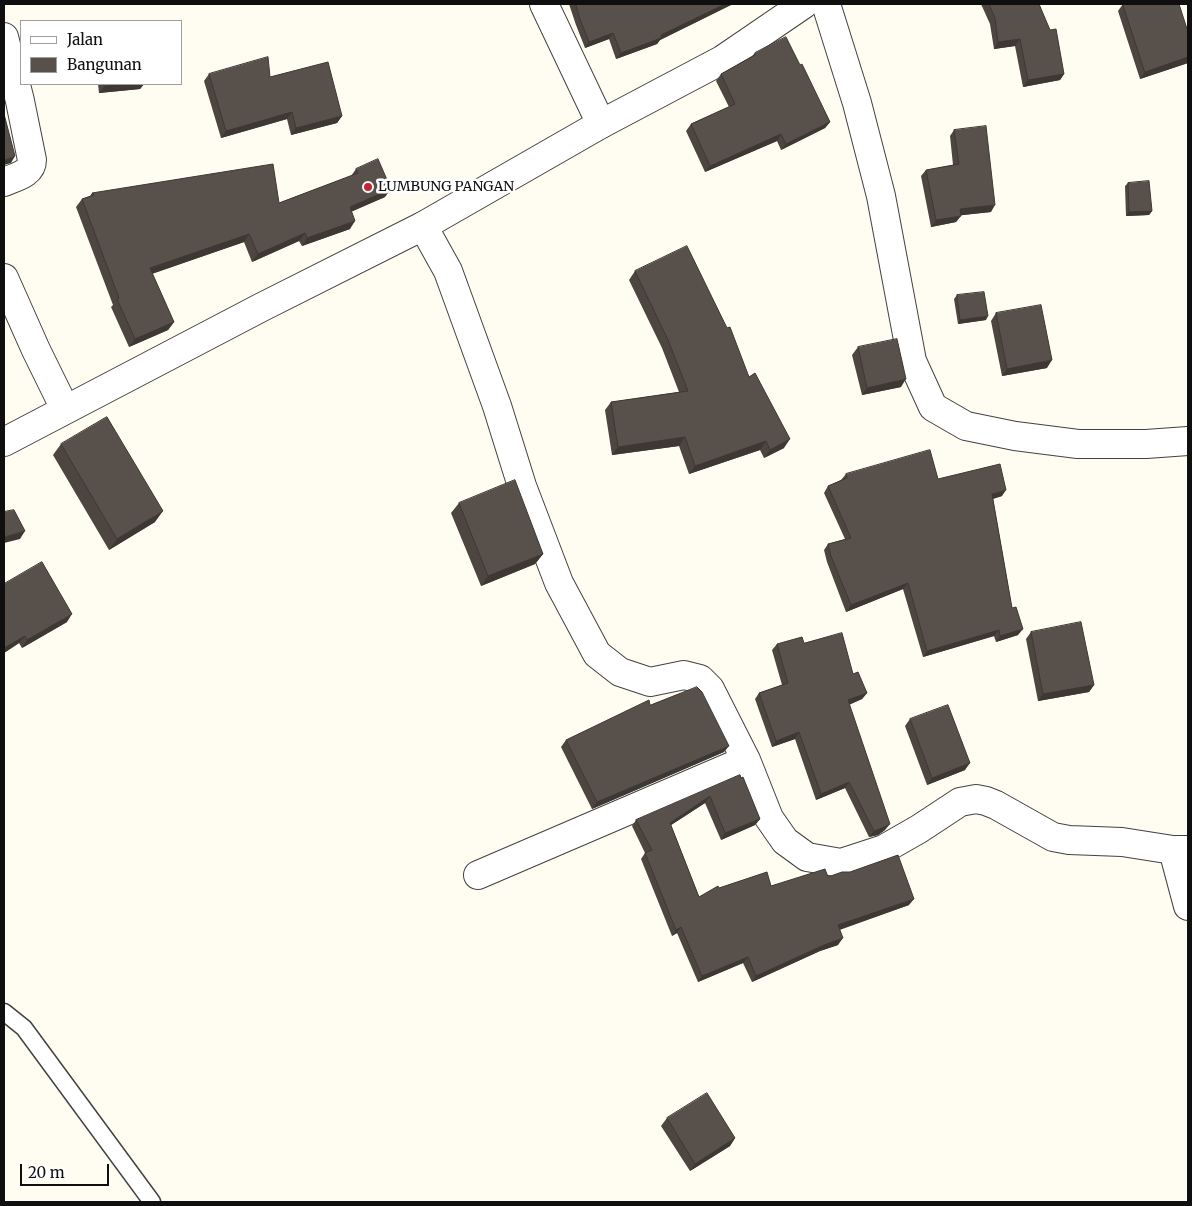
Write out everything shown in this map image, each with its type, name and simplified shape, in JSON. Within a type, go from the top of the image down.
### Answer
[{"type":"street","points":[[544,4],[602,124]]},
{"type":"street","points":[[4,442],[253,311],[423,226],[602,124],[722,60],[804,4]]},
{"type":"street","points":[[826,4],[857,103],[881,196],[912,361],[932,407],[966,426],[1015,436],[1078,444],[1146,444],[1188,441]]},
{"type":"street","points":[[4,36],[20,102],[32,164],[27,172],[4,182]]},
{"type":"street","points":[[423,226],[448,272],[498,406],[522,486],[559,583],[597,654],[620,672],[650,682],[684,675],[700,679],[710,689],[746,760],[770,818],[785,841],[807,857],[840,862],[884,849],[960,802],[976,798],[996,805],[1053,837],[1069,840],[1122,842],[1181,850],[1188,906]]},
{"type":"street","points":[[4,278],[36,350],[66,409]]},
{"type":"street","points":[[478,876],[746,760]]},
{"type":"lane","points":[[4,1012],[24,1028],[152,1202]]},
{"type":"building","points":[[576,4],[725,4],[661,35],[661,38],[621,53],[613,33],[589,42]]},
{"type":"building","points":[[989,4],[1039,4],[1050,30],[1056,29],[1064,74],[1028,80],[1020,39],[998,42],[995,18]]},
{"type":"building","points":[[1123,4],[1179,4],[1188,32],[1188,57],[1145,72]]},
{"type":"building","points":[[786,37],[800,65],[802,64],[830,122],[786,144],[781,134],[710,166],[691,124],[735,104],[721,74]]},
{"type":"building","points":[[268,57],[270,77],[328,62],[342,116],[296,128],[292,112],[226,131],[209,74]]},
{"type":"building","points":[[4,114],[15,156],[4,160]]},
{"type":"building","points":[[986,126],[995,205],[960,209],[961,216],[936,220],[926,170],[959,164],[954,130]]},
{"type":"building","points":[[378,159],[391,189],[350,207],[355,221],[307,238],[305,233],[258,254],[249,234],[150,268],[174,322],[135,339],[117,299],[119,298],[82,199],[94,195],[92,193],[273,164],[279,203],[358,173],[356,169]]},
{"type":"building","points":[[1149,181],[1152,211],[1129,212],[1128,183]]},
{"type":"building","points":[[687,246],[727,328],[730,327],[749,377],[755,373],[790,439],[770,450],[766,441],[695,466],[685,437],[618,447],[611,402],[688,391],[668,340],[635,271]]},
{"type":"building","points":[[984,292],[988,316],[960,320],[957,295]]},
{"type":"building","points":[[1041,305],[1052,360],[1007,369],[996,313]]},
{"type":"building","points":[[897,339],[906,379],[867,388],[858,347]]},
{"type":"building","points":[[107,417],[163,511],[117,539],[61,444]]},
{"type":"building","points":[[930,450],[938,479],[1000,464],[1006,490],[992,494],[1012,608],[1016,607],[1023,629],[1000,636],[999,630],[927,651],[908,583],[851,605],[828,544],[851,538],[828,486],[847,478],[846,474]]},
{"type":"building","points":[[515,480],[543,554],[488,576],[459,503]]},
{"type":"building","points":[[14,510],[25,531],[4,537],[4,512]]},
{"type":"building","points":[[42,562],[72,614],[27,640],[25,636],[4,648],[4,584]]},
{"type":"building","points":[[1081,622],[1094,685],[1043,694],[1031,632]]},
{"type":"building","points":[[842,633],[853,674],[858,672],[867,693],[848,700],[890,824],[874,831],[849,782],[821,794],[799,732],[776,741],[759,693],[788,683],[777,644],[802,637],[804,643]]},
{"type":"building","points":[[697,687],[702,692],[729,746],[597,802],[566,740],[649,700],[650,705]]},
{"type":"building","points":[[948,705],[970,763],[932,778],[910,719]]},
{"type":"building","points":[[740,775],[741,778],[743,777],[760,819],[725,833],[710,796],[670,823],[699,897],[718,886],[719,888],[767,872],[771,886],[825,869],[828,877],[842,872],[850,872],[898,855],[914,899],[838,925],[843,938],[756,976],[748,957],[702,976],[681,927],[676,930],[645,853],[652,850],[636,820]]},
{"type":"building","points":[[707,1093],[735,1138],[695,1164],[667,1118]]},
{"type":"place","name":"LUMBUNG PANGAN","points":[[368,187]]}]
